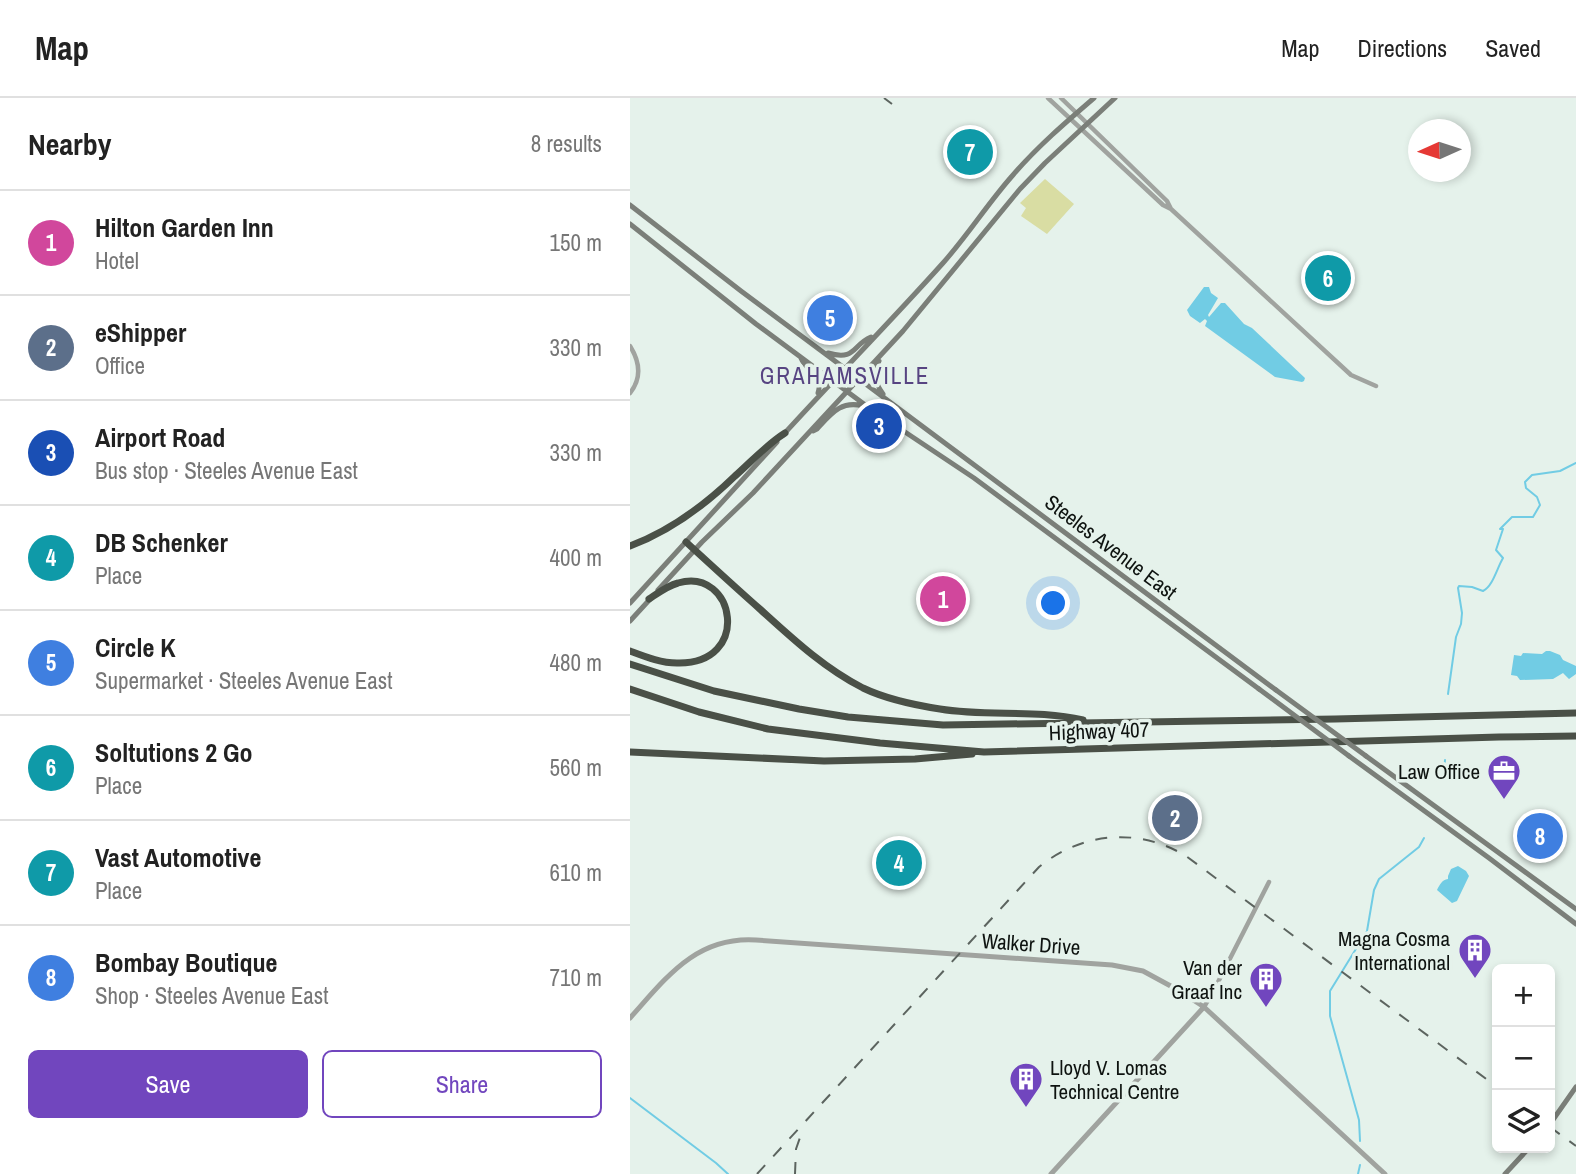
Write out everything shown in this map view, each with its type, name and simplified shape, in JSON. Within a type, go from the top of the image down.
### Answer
[{"type":"highway","points":[[630,546],[668,528],[691,513],[721,490],[773,440],[785,433]]},
{"type":"highway","points":[[686,542],[805,651],[865,689],[942,709],[977,713],[1063,715],[1094,722]]},
{"type":"highway","points":[[630,651],[667,662],[690,662],[712,654],[727,634],[726,608],[717,593],[704,585],[679,582],[649,599]]},
{"type":"highway","name":"Highway 407","points":[[630,664],[714,691],[799,709],[848,717],[943,725],[1576,713]]},
{"type":"highway","name":"Highway 407","points":[[630,689],[699,712],[768,729],[866,742],[984,752],[1576,736]]},
{"type":"highway","points":[[630,752],[824,761],[965,756],[984,752]]},
{"type":"main road","points":[[630,603],[959,245],[1013,174],[1094,98]]},
{"type":"main road","points":[[630,621],[695,550],[753,493],[916,316],[1020,189],[1115,98]]},
{"type":"main road","name":"Steeles Avenue East","points":[[630,205],[726,280],[1276,690],[1576,909]]},
{"type":"main road","name":"Steeles Avenue East","points":[[630,224],[756,324],[872,410],[974,478],[1576,924]]},
{"type":"main road","points":[[822,351],[836,355],[851,354],[865,340],[874,336]]},
{"type":"main road","points":[[885,350],[876,364],[875,371],[877,386],[887,399]]},
{"type":"main road","points":[[801,357],[819,380],[819,391],[810,405]]},
{"type":"main road","points":[[809,433],[844,405],[859,405],[872,410]]},
{"type":"main road","points":[[1555,1117],[1576,1087]]},
{"type":"main road","points":[[1505,1174],[1524,1153]]},
{"type":"street","points":[[1048,98],[1351,375],[1376,386]]},
{"type":"street","points":[[1061,98],[1167,201],[1171,209]]},
{"type":"street","points":[[630,346],[637,358],[639,369],[638,380],[630,393]]},
{"type":"street","points":[[1051,1174],[1203,1007],[1216,988],[1269,882]]},
{"type":"street","name":"Walker Drive","points":[[630,1018],[681,963],[713,946],[746,939],[1112,965],[1143,971],[1203,1007],[1385,1174]]},
{"type":"green space","points":[[1045,179],[1074,204],[1047,234],[1021,216],[1026,208],[1020,203]]},
{"type":"water","points":[[1204,287],[1209,287],[1211,293],[1218,298],[1209,317],[1221,303],[1225,303],[1244,324],[1252,328],[1305,378],[1304,381],[1275,377],[1205,326],[1205,319],[1200,323],[1190,316],[1187,310]]},
{"type":"water","points":[[1546,651],[1560,655],[1563,660],[1576,666],[1576,674],[1569,679],[1563,673],[1553,679],[1520,680],[1511,675],[1514,655],[1542,654]]},
{"type":"water","points":[[1458,866],[1469,876],[1457,901],[1452,903],[1437,890],[1444,880],[1448,879],[1451,869]]},
{"type":"waterway","points":[[1448,694],[1456,637],[1461,624],[1459,586],[1483,591],[1486,589],[1503,558],[1496,550],[1503,529],[1500,529],[1512,517],[1533,517],[1540,505],[1537,497],[1526,488],[1525,482],[1532,475],[1560,471],[1576,463]]},
{"type":"waterway","points":[[1443,781],[1445,760]]},
{"type":"waterway","points":[[1360,1141],[1359,1120],[1330,1016],[1330,991],[1367,931],[1374,890],[1379,879],[1419,847],[1424,838]]},
{"type":"waterway","points":[[630,1098],[728,1174]]},
{"type":"waterway","points":[[1358,1174],[1360,1165]]},
{"type":"railway","points":[[884,98],[892,104]]},
{"type":"railway","points":[[757,1174],[1039,867],[1073,846],[1092,840],[1130,838],[1149,841],[1186,856],[1492,1083]]},
{"type":"railway","points":[[795,1174],[796,1149],[803,1129]]},
{"type":"railway","points":[[1555,1131],[1576,1146]]},
{"type":"place","name":"Vast Automotive","points":[[970,152]]},
{"type":"place","name":"Soltutions 2 Go","points":[[1328,278]]},
{"type":"place","name":"Circle K","points":[[830,318]]},
{"type":"place","name":"Airport Road","points":[[879,426]]},
{"type":"place","name":"Hilton Garden Inn","points":[[943,599]]},
{"type":"place","name":"Law Office","points":[[1504,801]]},
{"type":"place","name":"eShipper","points":[[1175,818]]},
{"type":"place","name":"Bombay Boutique","points":[[1540,836]]},
{"type":"place","name":"DB Schenker","points":[[899,863]]},
{"type":"place","name":"Magna Cosma International","points":[[1475,980]]},
{"type":"place","name":"Van der Graaf Inc","points":[[1266,1009]]},
{"type":"place","name":"Lloyd V. Lomas Technical Centre","points":[[1026,1109]]},
{"type":"district","name":"GRAHAMSVILLE","points":[[845,375]]}]
